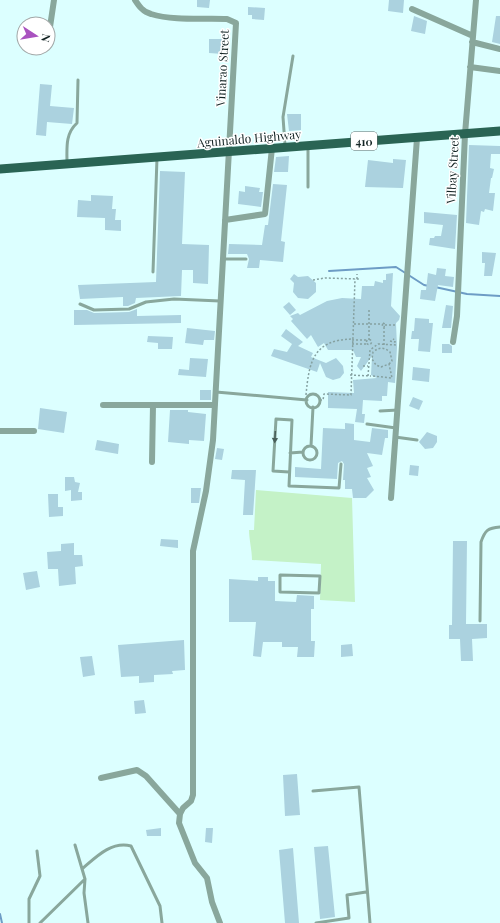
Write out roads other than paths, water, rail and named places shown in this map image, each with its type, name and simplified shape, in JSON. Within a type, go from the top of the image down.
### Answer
[{"type":"main road","name":"Aguinaldo Highway","points":[[0,169],[500,131]]},
{"type":"street","points":[[52,16],[54,0]]},
{"type":"street","name":"Vinarao Street","points":[[135,0],[140,8],[150,14],[166,17],[227,19],[236,23],[228,152]]},
{"type":"street","name":"Vilbay Street","points":[[454,342],[457,316],[457,286],[465,134],[476,0]]},
{"type":"street","points":[[412,9],[473,39],[500,49]]},
{"type":"street","points":[[470,67],[500,71]]},
{"type":"street","points":[[391,498],[417,138]]},
{"type":"street","points":[[225,220],[265,214],[272,148]]},
{"type":"street","points":[[220,923],[212,902],[207,878],[195,863],[187,847],[179,823],[180,814],[191,801],[193,794],[193,550],[206,491],[213,440],[228,152]]},
{"type":"street","points":[[103,406],[215,404]]},
{"type":"street","points":[[152,462],[153,405]]},
{"type":"street","points":[[0,431],[34,431]]},
{"type":"street","points":[[101,778],[136,770],[146,776],[180,814]]},
{"type":"lane","points":[[285,147],[283,117],[293,56]]},
{"type":"lane","points":[[67,164],[68,137],[72,128],[77,123],[78,80]]},
{"type":"lane","points":[[308,145],[308,187]]},
{"type":"lane","points":[[153,272],[157,158]]},
{"type":"lane","points":[[223,259],[246,259]]},
{"type":"lane","points":[[80,304],[94,310],[129,309],[146,302],[167,300],[220,301]]},
{"type":"lane","points":[[216,392],[306,400]]},
{"type":"lane","points":[[306,400],[308,396],[314,394],[318,396],[320,400],[317,406],[313,408]]},
{"type":"lane","points":[[306,400],[313,408]]},
{"type":"lane","points":[[311,446],[313,408]]},
{"type":"lane","points":[[380,411],[398,410]]},
{"type":"lane","points":[[289,472],[273,471],[276,419],[292,420],[289,486],[339,488],[341,464]]},
{"type":"lane","points":[[367,424],[396,428]]},
{"type":"lane","points":[[395,437],[417,440]]},
{"type":"lane","points":[[303,452],[306,458],[310,460],[314,458],[316,455],[316,450],[311,446]]},
{"type":"lane","points":[[303,452],[307,447],[311,446]]},
{"type":"lane","points":[[290,452],[303,452]]},
{"type":"lane","points":[[480,621],[481,542],[484,533],[489,528],[500,527]]},
{"type":"lane","points":[[280,575],[320,576],[319,593],[280,592],[280,575]]},
{"type":"lane","points":[[313,791],[359,788],[366,892],[370,923]]},
{"type":"lane","points":[[75,844],[85,879],[84,893],[88,923]]},
{"type":"lane","points":[[82,869],[113,846],[122,844],[131,846],[160,906],[162,923]]},
{"type":"lane","points":[[29,923],[29,899],[40,876],[37,851]]},
{"type":"lane","points":[[40,923],[85,879]]},
{"type":"lane","points":[[316,923],[349,918],[347,895],[366,892]]},
{"type":"waterway","points":[[329,271],[396,267],[424,285],[429,286]]},
{"type":"waterway","points":[[435,287],[467,294],[500,296]]},
{"type":"waterway","points":[[0,914],[2,923]]}]
